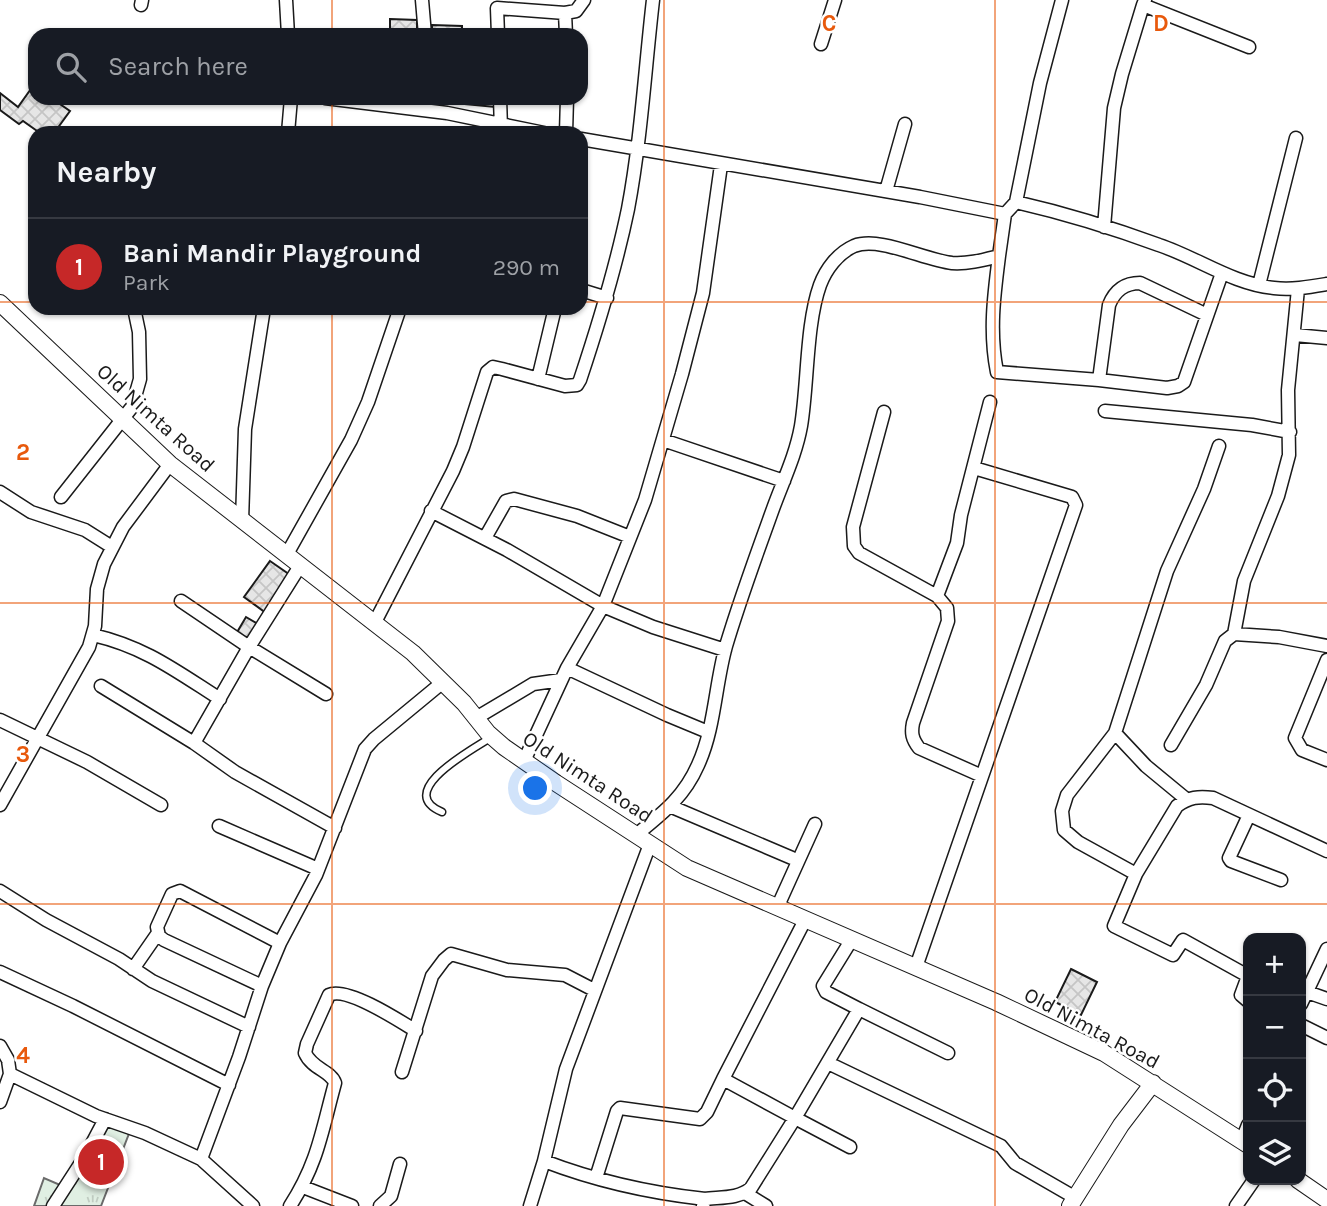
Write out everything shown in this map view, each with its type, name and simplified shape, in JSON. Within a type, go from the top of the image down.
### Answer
[{"type":"street","points":[[286,0],[288,28]]},
{"type":"street","points":[[422,0],[424,28]]},
{"type":"street","points":[[497,28],[495,4],[565,13],[576,11],[583,0]]},
{"type":"street","points":[[374,624],[463,447],[488,372],[493,367],[565,386],[577,385],[607,298],[628,207],[653,0]]},
{"type":"street","points":[[821,44],[835,0]]},
{"type":"street","points":[[1062,0],[1040,83],[1016,202],[1005,214],[992,315],[997,372],[1178,386],[1184,382],[1188,373],[1222,273]]},
{"type":"street","points":[[1104,227],[1114,108],[1144,2],[1250,47]]},
{"type":"street","points":[[565,13],[566,28]]},
{"type":"street","points":[[289,126],[290,105]]},
{"type":"street","points":[[423,105],[491,126]]},
{"type":"street","points":[[500,105],[501,126]]},
{"type":"street","points":[[566,126],[567,105]]},
{"type":"street","points":[[886,191],[905,124]]},
{"type":"street","points":[[1259,285],[1296,138]]},
{"type":"street","points":[[588,140],[1005,214]]},
{"type":"street","points":[[524,761],[567,668],[603,606],[645,500],[703,293],[721,165]]},
{"type":"street","points":[[1016,202],[1104,227],[1181,253],[1222,273],[1259,285],[1298,289],[1327,284]]},
{"type":"street","points":[[530,1206],[544,1161],[566,1069],[643,839],[672,807],[699,763],[725,650],[750,572],[793,459],[801,427],[814,312],[828,267],[854,246],[870,242],[950,262],[970,263],[999,256]]},
{"type":"street","points":[[1099,380],[1109,305],[1112,297],[1129,283],[1140,283],[1207,315]]},
{"type":"street","points":[[1171,745],[1206,685],[1225,641],[1234,634],[1244,582],[1268,525],[1285,471],[1290,432],[1287,401],[1298,289]]},
{"type":"street","points":[[588,292],[607,298]]},
{"type":"street","name":"Old Nimta Road","points":[[0,303],[170,464],[413,653],[492,737],[524,761],[687,868],[996,1002],[1104,1053],[1243,1135]]},
{"type":"street","points":[[61,497],[132,407],[140,379],[139,332],[135,315]]},
{"type":"street","points":[[242,521],[245,429],[263,315]]},
{"type":"street","points":[[287,554],[351,440],[368,402],[398,315]]},
{"type":"street","points":[[538,379],[553,315]]},
{"type":"street","points":[[1295,335],[1327,338]]},
{"type":"street","points":[[937,596],[957,543],[990,402]]},
{"type":"street","points":[[1105,411],[1251,425],[1290,432]]},
{"type":"street","points":[[884,412],[853,527],[854,546],[859,553],[937,596],[947,608],[949,615],[913,723],[913,741],[919,748],[982,776]]},
{"type":"street","points":[[663,440],[784,481]]},
{"type":"street","points":[[1136,874],[1078,842],[1064,830],[1061,822],[1062,811],[1067,795],[1115,733],[1167,570],[1204,489],[1219,446]]},
{"type":"street","points":[[0,805],[80,665],[93,635],[97,589],[112,547],[123,527],[170,464]]},
{"type":"street","points":[[916,967],[1076,505],[1072,497],[974,468]]},
{"type":"street","points":[[0,492],[31,512],[74,525],[112,547]]},
{"type":"street","points":[[485,538],[506,501],[514,499],[577,516],[630,537]]},
{"type":"street","points":[[431,512],[485,538],[603,606],[653,627],[725,650]]},
{"type":"street","points":[[194,743],[249,647],[300,566]]},
{"type":"street","points":[[181,601],[326,694]]},
{"type":"street","points":[[1234,634],[1279,637],[1327,646]]},
{"type":"street","points":[[93,635],[144,651],[220,699]]},
{"type":"street","points":[[1327,660],[1295,738],[1302,750],[1327,760]]},
{"type":"street","points":[[567,668],[708,732]]},
{"type":"street","points":[[475,718],[533,684],[561,680]]},
{"type":"street","points":[[201,1159],[262,986],[280,943],[318,869],[365,749],[443,682]]},
{"type":"street","points":[[101,686],[194,743],[235,772],[335,828]]},
{"type":"street","points":[[0,720],[87,762],[160,805]]},
{"type":"street","points":[[1115,733],[1146,766],[1186,799]]},
{"type":"street","points":[[1243,998],[1241,995],[1248,976],[1183,940],[1173,955],[1114,926],[1136,874],[1178,806],[1186,799],[1200,796],[1213,798],[1327,851]]},
{"type":"street","points":[[672,807],[792,858]]},
{"type":"street","points":[[1250,815],[1229,859],[1281,880]]},
{"type":"street","points":[[777,908],[816,824]]},
{"type":"street","points":[[219,826],[318,869]]},
{"type":"street","points":[[0,891],[152,981],[249,1027]]},
{"type":"street","points":[[262,986],[164,940],[157,927],[172,894],[180,891],[280,943]]},
{"type":"street","points":[[596,1178],[620,1108],[700,1119],[708,1112],[804,920]]},
{"type":"street","points":[[133,969],[158,933]]},
{"type":"street","points":[[852,939],[823,986],[826,992],[948,1053]]},
{"type":"street","points":[[1305,996],[1327,949]]},
{"type":"street","points":[[401,1072],[435,970],[451,954],[507,970],[565,975],[594,990]]},
{"type":"street","points":[[0,972],[229,1085]]},
{"type":"street","points":[[290,1206],[303,1187],[317,1154],[335,1083],[332,1077],[311,1063],[305,1053],[329,995],[336,992],[349,996],[388,1014],[416,1031]]},
{"type":"street","points":[[1307,992],[1327,999]]},
{"type":"street","points":[[544,1161],[658,1194],[704,1202],[745,1193],[760,1175],[796,1118],[859,1009]]},
{"type":"street","points":[[1306,1028],[1327,1038]]},
{"type":"street","points":[[0,1046],[8,1060],[10,1074],[0,1102]]},
{"type":"street","points":[[828,1063],[1001,1146],[1016,1163],[1072,1202],[1121,1125],[1153,1083]]},
{"type":"street","points":[[10,1074],[105,1119],[145,1133],[201,1159],[253,1206]]},
{"type":"street","points":[[723,1079],[850,1147]]},
{"type":"street","points":[[53,1206],[86,1155],[105,1119]]},
{"type":"street","points":[[380,1206],[391,1196],[400,1164]]},
{"type":"street","points":[[1236,1206],[1251,1185]]},
{"type":"street","points":[[1305,1185],[1327,1200]]},
{"type":"street","points":[[303,1187],[352,1206]]},
{"type":"street","points":[[745,1193],[766,1206]]},
{"type":"lane","points":[[442,812],[432,808],[426,798],[427,787],[437,775],[492,737]]},
{"type":"green space","points":[[105,1119],[130,1131],[101,1206],[34,1206],[44,1178],[60,1185]]},
{"type":"building","points":[[390,19],[417,20],[417,28],[390,28]]},
{"type":"building","points":[[432,25],[462,26],[462,28],[432,28]]},
{"type":"building","points":[[0,93],[18,107],[28,93],[28,105],[61,105],[70,111],[59,126],[30,126],[23,121],[19,124],[0,110]]},
{"type":"building","points":[[270,561],[293,577],[266,613],[244,597]]},
{"type":"building","points":[[246,617],[263,627],[252,645],[236,634]]},
{"type":"building","points":[[1071,969],[1097,982],[1081,1015],[1055,1002]]},
{"type":"place","name":"Bani Mandir Playground","points":[[101,1162]]}]
